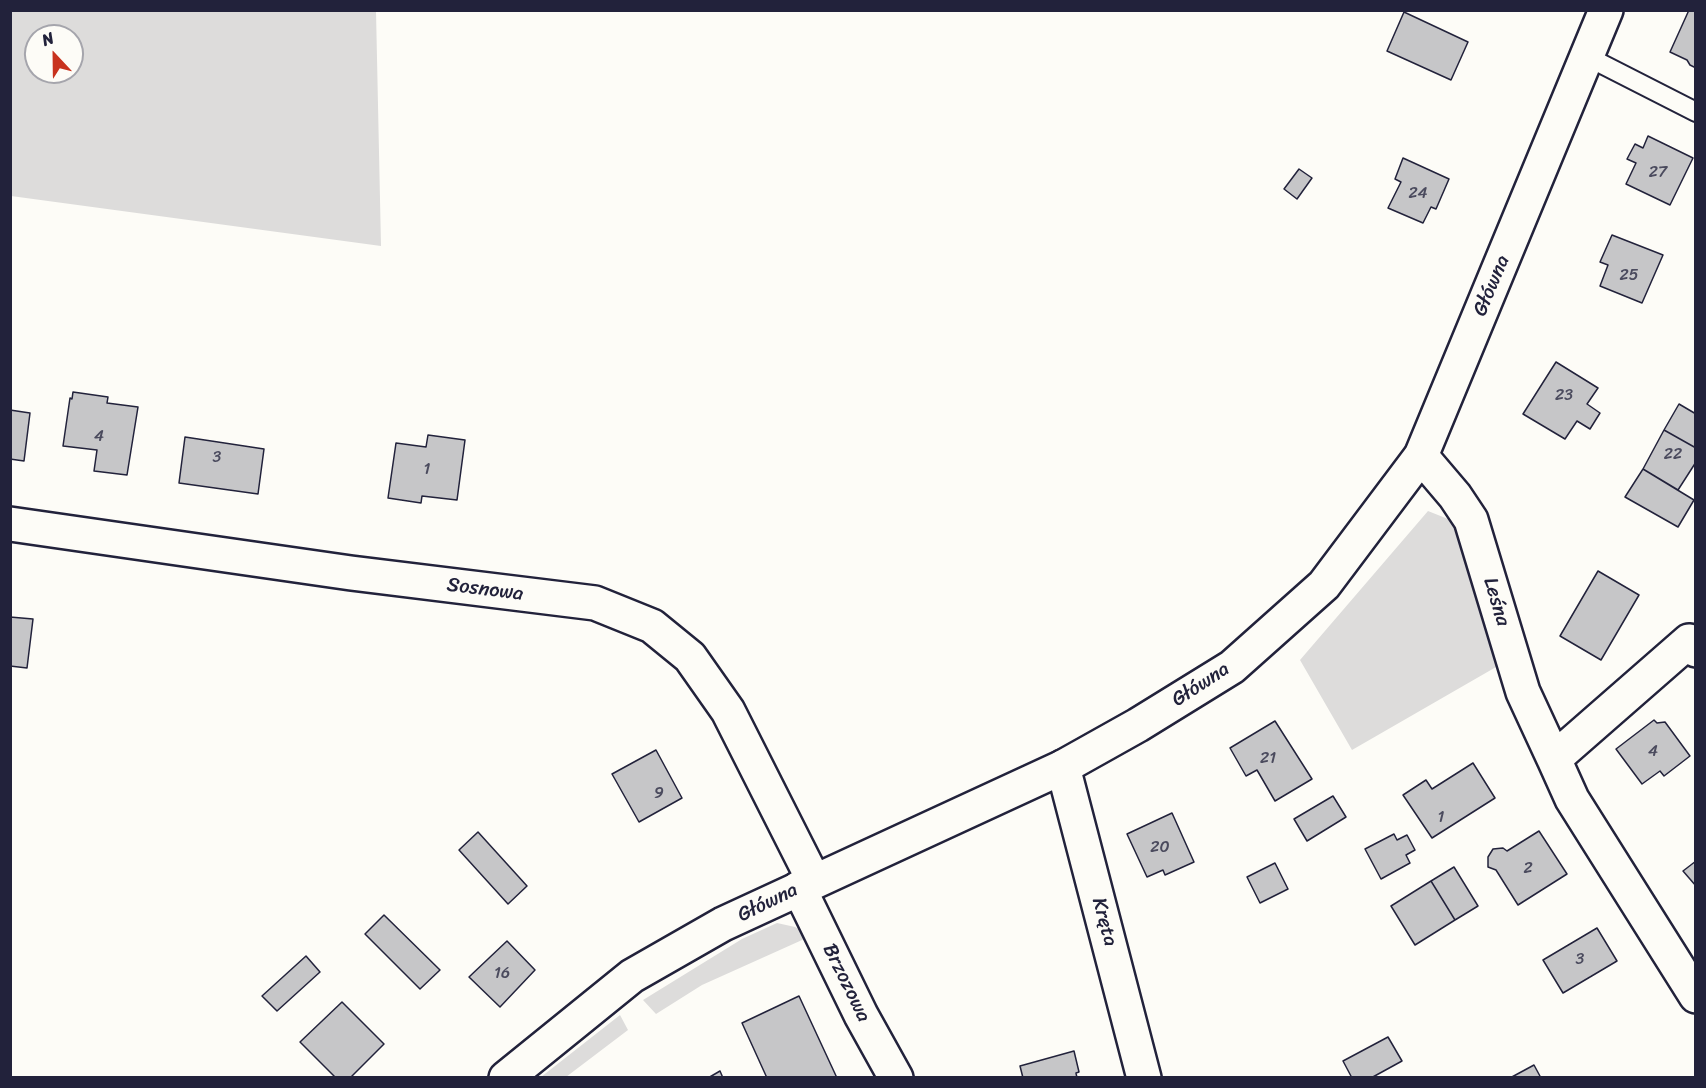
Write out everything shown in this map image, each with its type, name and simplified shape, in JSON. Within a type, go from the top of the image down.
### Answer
[{"type":"street","name":"Główna","points":[[506,1077],[632,976],[723,924],[1062,767],[1138,725],[1232,667],[1324,585],[1421,456],[1606,10]]},
{"type":"street","name":"Leśna","points":[[1421,456],[1472,520],[1523,692],[1572,799],[1695,996]]},
{"type":"street","name":"Sosnowa","points":[[10,524],[351,573],[595,603],[652,626],[690,657],[728,711],[807,884]]},
{"type":"street","points":[[1554,759],[1693,642]]},
{"type":"street","name":"Kręta","points":[[1062,767],[1144,1077]]},
{"type":"street","name":"Brzozowa","points":[[807,884],[861,1015],[896,1077]]},
{"type":"lane","points":[[1588,57],[1695,112]]},
{"type":"shaded area","points":[[11,10],[376,11],[381,246],[11,196]]},
{"type":"shaded area","points":[[1428,511],[1453,521],[1503,663],[1352,750],[1300,660]]},
{"type":"shaded area","points":[[777,923],[795,927],[811,936],[702,985],[656,1014],[643,1000],[742,939]]},
{"type":"shaded area","points":[[620,1015],[628,1030],[566,1077],[541,1077]]},
{"type":"building","points":[[1689,10],[1696,10],[1696,68],[1687,60],[1670,52]]},
{"type":"building","points":[[1404,12],[1468,42],[1451,80],[1387,51]]},
{"type":"building","points":[[1648,136],[1693,158],[1670,205],[1626,184],[1636,163],[1627,159],[1635,144],[1643,148]]},
{"type":"building","points":[[1403,158],[1449,179],[1436,209],[1431,207],[1423,223],[1388,208],[1401,182],[1395,179]]},
{"type":"building","points":[[1299,169],[1312,178],[1297,199],[1284,189]]},
{"type":"building","points":[[1612,235],[1663,255],[1642,303],[1600,286],[1608,265],[1600,262]]},
{"type":"building","points":[[1556,362],[1598,388],[1587,404],[1600,413],[1590,429],[1577,421],[1565,439],[1523,414]]},
{"type":"building","points":[[73,392],[108,397],[107,403],[138,407],[127,475],[94,471],[97,450],[63,446],[70,398],[72,399]]},
{"type":"building","points":[[1679,404],[1696,414],[1696,448],[1664,430]]},
{"type":"building","points":[[10,410],[30,413],[24,461],[10,459]]},
{"type":"building","points":[[1664,430],[1696,448],[1696,462],[1678,490],[1643,469]]},
{"type":"building","points":[[428,435],[465,440],[457,500],[422,496],[421,503],[388,498],[396,443],[426,447]]},
{"type":"building","points":[[185,437],[264,449],[258,494],[179,483]]},
{"type":"building","points":[[1643,469],[1694,500],[1678,527],[1625,497]]},
{"type":"building","points":[[1598,571],[1639,595],[1601,660],[1560,636]]},
{"type":"building","points":[[10,617],[33,619],[27,668],[10,666]]},
{"type":"building","points":[[1654,720],[1657,723],[1665,722],[1690,756],[1664,776],[1660,771],[1642,784],[1616,749]]},
{"type":"building","points":[[1275,721],[1312,779],[1275,801],[1257,770],[1246,776],[1230,748]]},
{"type":"building","points":[[656,750],[682,798],[639,822],[612,774]]},
{"type":"building","points":[[1473,763],[1495,798],[1432,838],[1403,795],[1426,780],[1432,789]]},
{"type":"building","points":[[1333,796],[1346,817],[1307,841],[1294,819]]},
{"type":"building","points":[[1172,813],[1194,862],[1165,875],[1163,870],[1147,877],[1127,834]]},
{"type":"building","points":[[1539,831],[1567,874],[1518,905],[1496,870],[1488,867],[1488,857],[1493,849],[1503,848],[1507,851]]},
{"type":"building","points":[[478,832],[527,886],[508,904],[459,850]]},
{"type":"building","points":[[1394,834],[1397,840],[1407,835],[1415,850],[1406,855],[1410,863],[1381,879],[1365,849]]},
{"type":"building","points":[[1696,861],[1696,886],[1683,871]]},
{"type":"building","points":[[1275,863],[1288,889],[1260,903],[1247,877]]},
{"type":"building","points":[[1454,867],[1478,906],[1455,920],[1431,881]]},
{"type":"building","points":[[1431,881],[1455,920],[1415,945],[1391,906]]},
{"type":"building","points":[[384,915],[440,970],[420,989],[365,934]]},
{"type":"building","points":[[1597,928],[1617,961],[1563,993],[1543,960]]},
{"type":"building","points":[[507,941],[535,970],[500,1007],[469,977]]},
{"type":"building","points":[[306,956],[320,972],[277,1011],[262,996]]},
{"type":"building","points":[[799,996],[837,1078],[767,1078],[742,1023]]},
{"type":"building","points":[[342,1002],[384,1044],[350,1078],[336,1078],[300,1042]]},
{"type":"building","points":[[1388,1037],[1402,1061],[1371,1078],[1352,1078],[1343,1061]]},
{"type":"building","points":[[1074,1051],[1079,1072],[1076,1073],[1077,1078],[1023,1078],[1020,1066]]},
{"type":"building","points":[[1534,1065],[1541,1078],[1510,1078]]},
{"type":"building","points":[[720,1071],[723,1078],[708,1078]]}]
